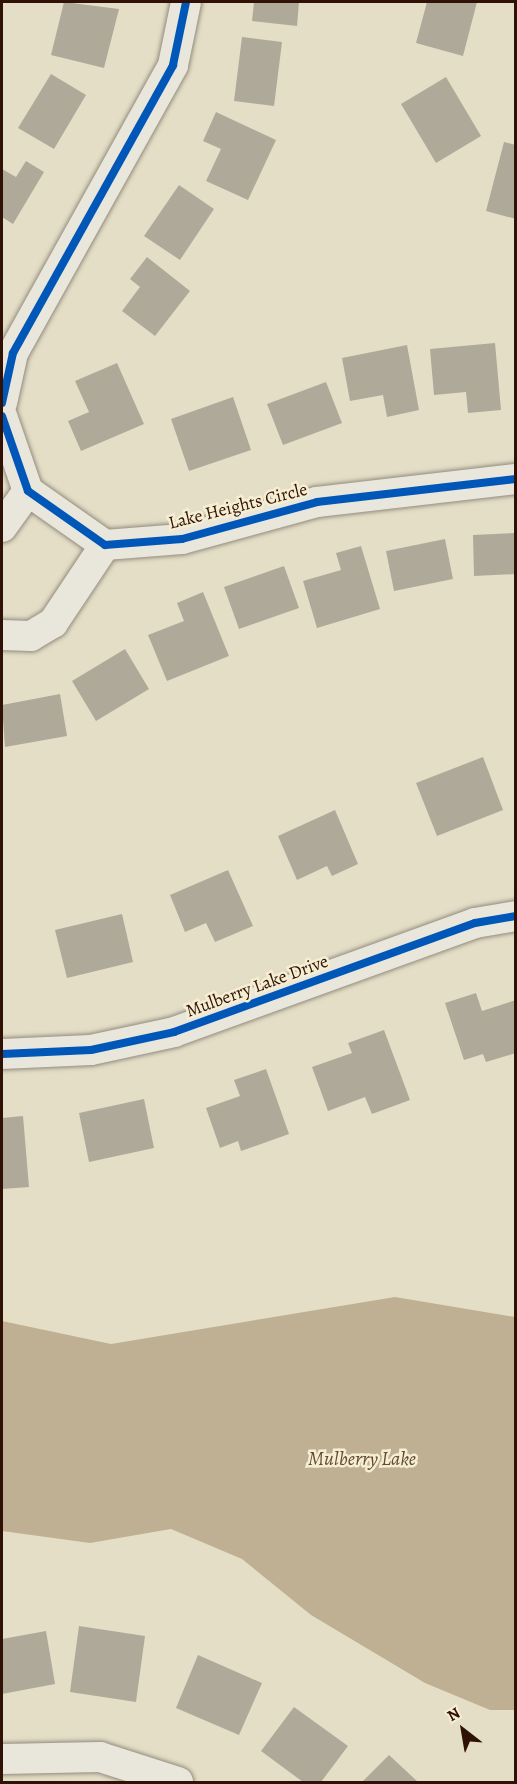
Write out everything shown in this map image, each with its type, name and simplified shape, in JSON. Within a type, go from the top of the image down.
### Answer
[{"type":"street","points":[[2,403],[13,353],[173,64],[186,2]]},
{"type":"street","points":[[2,416],[28,491],[105,545],[53,623],[31,636],[2,635]]},
{"type":"street","name":"Lake Heights Circle","points":[[105,545],[183,538],[317,502],[516,479]]},
{"type":"street","points":[[2,527],[28,491]]},
{"type":"street","name":"Mulberry Lake Drive","points":[[2,1054],[91,1050],[174,1032],[475,923],[516,916]]},
{"type":"street","points":[[2,1759],[100,1757],[178,1782]]},
{"type":"water","name":"Mulberry Lake","points":[[395,1297],[515,1317],[515,1710],[490,1710],[425,1683],[311,1615],[242,1559],[171,1529],[90,1543],[2,1531],[2,1321],[111,1344]]},
{"type":"building","points":[[64,2],[119,9],[104,68],[51,55]]},
{"type":"building","points":[[254,2],[299,2],[297,26],[252,21]]},
{"type":"building","points":[[427,2],[477,2],[463,56],[416,43]]},
{"type":"building","points":[[242,37],[282,42],[274,106],[234,101]]},
{"type":"building","points":[[51,74],[86,95],[54,149],[18,128]]},
{"type":"building","points":[[446,77],[481,136],[436,163],[401,104]]},
{"type":"building","points":[[216,112],[276,140],[248,200],[206,181],[221,149],[203,141]]},
{"type":"building","points":[[504,142],[516,145],[516,219],[486,211]]},
{"type":"building","points":[[26,161],[44,172],[13,224],[2,217],[2,169],[16,177]]},
{"type":"building","points":[[179,185],[214,209],[180,260],[144,236]]},
{"type":"building","points":[[147,257],[190,291],[155,336],[122,311],[140,287],[130,279]]},
{"type":"building","points":[[495,343],[501,410],[468,413],[466,392],[434,395],[430,349]]},
{"type":"building","points":[[407,345],[419,410],[387,417],[383,395],[350,401],[342,358]]},
{"type":"building","points":[[117,363],[144,424],[81,451],[68,421],[89,412],[75,381]]},
{"type":"building","points":[[326,382],[342,423],[283,445],[267,404]]},
{"type":"building","points":[[233,397],[251,450],[189,471],[171,419]]},
{"type":"building","points":[[516,533],[516,574],[474,576],[473,535]]},
{"type":"building","points":[[445,539],[453,579],[394,591],[386,551]]},
{"type":"building","points":[[361,546],[380,609],[317,628],[303,581],[341,570],[336,553]]},
{"type":"building","points":[[284,566],[299,608],[239,629],[224,587]]},
{"type":"building","points":[[203,592],[229,656],[167,681],[148,635],[184,621],[177,603]]},
{"type":"building","points":[[125,649],[149,689],[96,721],[72,681]]},
{"type":"building","points":[[60,694],[67,736],[5,747],[2,705]]},
{"type":"building","points":[[483,757],[503,810],[437,836],[416,783]]},
{"type":"building","points":[[335,810],[358,864],[332,876],[327,866],[297,880],[278,836]]},
{"type":"building","points":[[228,870],[253,926],[215,942],[206,923],[185,932],[170,895]]},
{"type":"building","points":[[122,914],[133,962],[67,978],[55,930]]},
{"type":"building","points":[[476,993],[482,1011],[516,1000],[516,1053],[486,1062],[483,1054],[464,1060],[445,1003]]},
{"type":"building","points":[[384,1030],[410,1100],[372,1114],[365,1097],[328,1111],[312,1067],[352,1053],[348,1043]]},
{"type":"building","points":[[266,1069],[289,1134],[241,1151],[238,1141],[220,1148],[206,1108],[240,1096],[234,1080]]},
{"type":"building","points":[[144,1099],[154,1148],[89,1162],[79,1113]]},
{"type":"building","points":[[23,1116],[29,1187],[2,1189],[2,1118]]},
{"type":"building","points":[[79,1626],[145,1636],[136,1702],[70,1692]]},
{"type":"building","points":[[46,1631],[55,1684],[2,1694],[2,1639]]},
{"type":"building","points":[[198,1655],[262,1683],[239,1735],[176,1708]]},
{"type":"building","points":[[294,1707],[348,1746],[321,1782],[303,1782],[261,1751]]},
{"type":"building","points":[[389,1755],[418,1782],[362,1782]]},
{"type":"cycle path","points":[[2,403],[13,353],[173,65],[186,2]]},
{"type":"cycle path","points":[[2,416],[28,491],[105,545],[182,539],[317,502],[516,479]]},
{"type":"cycle path","points":[[2,1054],[91,1050],[174,1032],[475,923],[516,916]]}]
